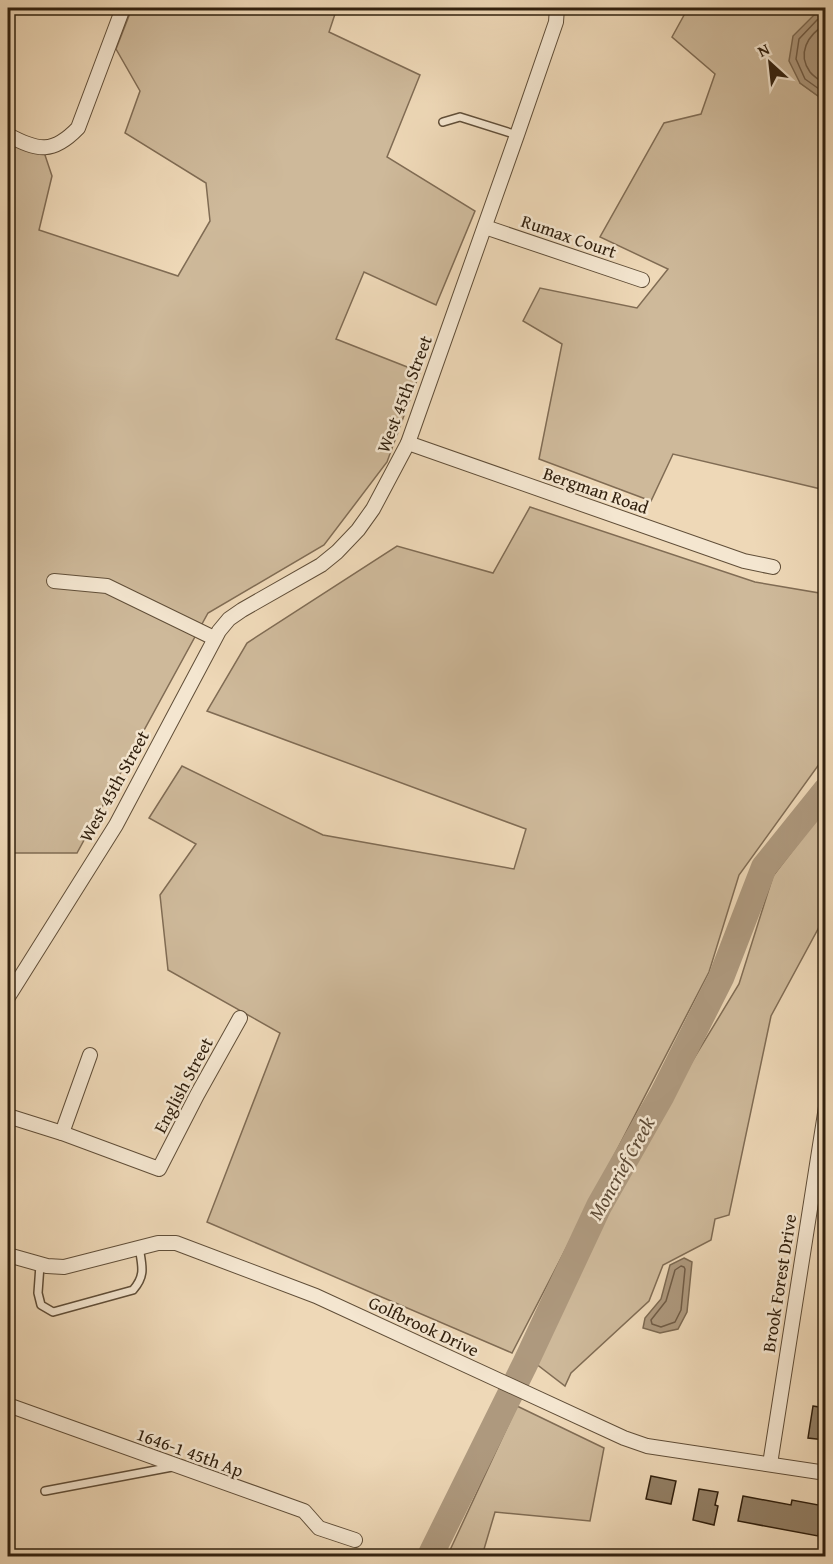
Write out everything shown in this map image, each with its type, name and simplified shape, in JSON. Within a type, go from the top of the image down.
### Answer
[{"type":"street","points":[[8,135],[22,143],[40,148],[67,140],[78,128],[123,8]]},
{"type":"street","name":"West 45th Street","points":[[8,997],[116,825],[214,638],[229,619],[321,565],[358,530],[373,509],[408,443],[518,135],[556,22],[557,8]]},
{"type":"street","name":"Rumax Court","points":[[485,227],[642,280]]},
{"type":"street","name":"Bergman Road","points":[[408,443],[744,561],[774,567]]},
{"type":"street","points":[[54,581],[107,586],[214,638]]},
{"type":"street","name":"English Street","points":[[62,1133],[159,1168],[240,1018]]},
{"type":"street","points":[[8,1116],[62,1133],[90,1055]]},
{"type":"street","name":"Brook Forest Drive","points":[[770,1464],[825,1107]]},
{"type":"street","points":[[811,1193],[825,1195]]},
{"type":"street","name":"Golfbrook Drive","points":[[8,1255],[40,1265],[64,1267],[139,1247],[158,1243],[176,1243],[316,1296],[624,1438],[647,1446],[825,1473]]},
{"type":"street","name":"1646-1 45th Ap","points":[[8,1405],[304,1511],[319,1528],[355,1540]]},
{"type":"lane","points":[[443,122],[460,117],[518,135]]},
{"type":"lane","points":[[40,1265],[38,1293],[41,1305],[53,1312],[133,1290],[140,1282],[142,1275],[139,1247]]},
{"type":"lane","points":[[45,1491],[176,1466]]},
{"type":"shaded area","points":[[132,8],[236,8],[253,13],[256,8],[337,8],[329,32],[420,75],[387,157],[475,211],[436,305],[364,272],[336,339],[420,372],[387,462],[324,545],[208,613],[77,853],[8,853],[8,164],[15,143],[44,152],[52,176],[39,230],[178,276],[210,221],[206,183],[125,133],[140,91],[116,49]]},
{"type":"shaded area","points":[[688,8],[825,8],[814,15],[800,83],[825,101],[825,490],[673,454],[651,501],[539,459],[562,344],[523,321],[540,288],[637,308],[668,269],[600,237],[664,123],[701,114],[715,74],[672,37]]},
{"type":"shaded area","points":[[530,507],[755,582],[825,594],[825,756],[739,875],[709,972],[512,1353],[207,1222],[280,1033],[168,970],[160,895],[196,844],[149,818],[182,766],[323,835],[514,869],[526,829],[207,711],[247,643],[397,546],[493,573]]},
{"type":"shaded area","points":[[825,808],[825,916],[771,1016],[729,1215],[715,1219],[711,1240],[663,1265],[649,1301],[571,1373],[565,1386],[535,1363],[602,1210],[739,984],[773,876]]},
{"type":"shaded area","points":[[517,1406],[604,1448],[590,1521],[495,1512],[482,1556],[448,1556],[451,1548]]},
{"type":"water","points":[[825,9],[825,101],[800,83],[789,61],[793,36],[814,15]]},
{"type":"water","points":[[684,1258],[692,1262],[687,1312],[678,1329],[660,1333],[643,1328],[645,1318],[661,1299],[670,1265]]},
{"type":"building","points":[[813,1406],[825,1408],[825,1440],[808,1438]]},
{"type":"building","points":[[651,1476],[676,1481],[671,1504],[646,1499]]},
{"type":"building","points":[[699,1489],[718,1492],[714,1525],[693,1520]]},
{"type":"building","points":[[743,1496],[791,1505],[792,1500],[824,1506],[818,1536],[738,1521]]},
{"type":"waterway","name":"Moncrief Creek","points":[[430,1556],[525,1364],[599,1206],[662,1095],[721,978],[764,867],[826,790]]}]
